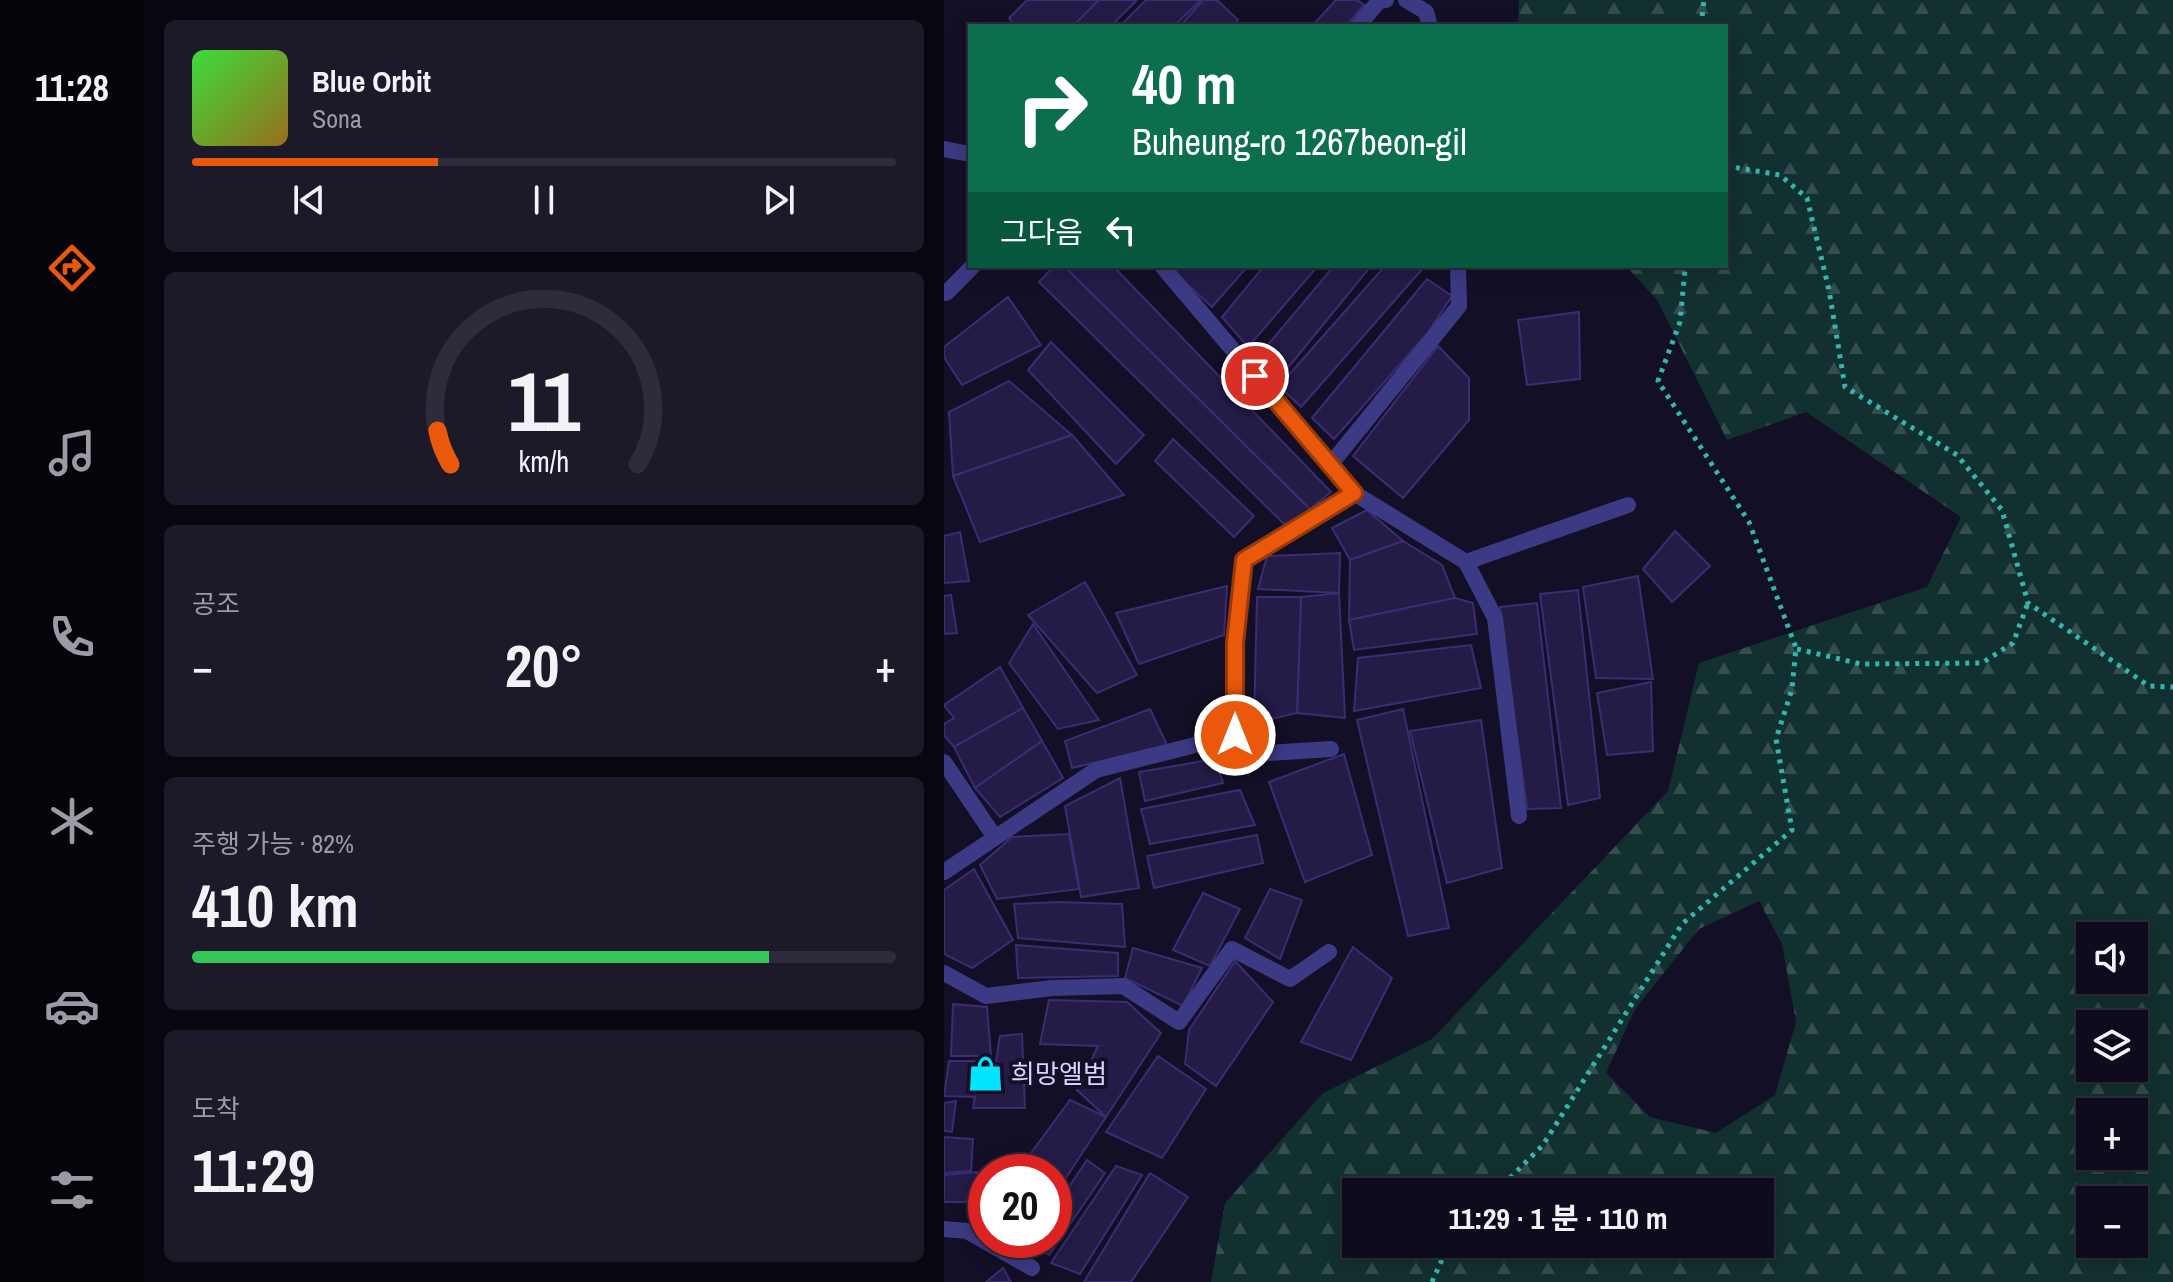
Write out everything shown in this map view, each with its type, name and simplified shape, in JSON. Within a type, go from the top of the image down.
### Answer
[{"type":"lane","points":[[1360,24],[1379,1],[1386,0]]},
{"type":"lane","points":[[1406,0],[1426,12],[1429,24]]},
{"type":"lane","points":[[944,149],[968,154]]},
{"type":"lane","points":[[946,293],[971,268]]},
{"type":"lane","points":[[1164,268],[1354,493],[1466,562],[1495,618],[1519,816]]},
{"type":"lane","points":[[1330,465],[1459,306],[1458,268]]},
{"type":"lane","points":[[1235,735],[1235,643],[1244,560],[1354,493]]},
{"type":"lane","points":[[1466,562],[1628,505]]},
{"type":"lane","points":[[944,872],[1096,770],[1235,735],[1268,753],[1331,749]]},
{"type":"lane","points":[[944,762],[994,836]]},
{"type":"lane","points":[[944,973],[986,996],[1052,988],[1123,986],[1179,1022],[1232,949],[1290,979],[1329,952]]},
{"type":"lane","points":[[944,1229],[967,1231],[1032,1268]]},
{"type":"path","points":[[1701,24],[1704,0]]},
{"type":"path","points":[[1728,166],[1780,175],[1807,198],[1829,290],[1845,387],[1957,455],[2002,510],[2028,603],[2013,643],[1982,663],[1861,664],[1796,648]]},
{"type":"path","points":[[1510,1178],[1543,1145],[1682,924],[1792,830],[1776,739],[1792,689],[1796,648],[1749,522],[1658,381],[1680,322],[1687,268]]},
{"type":"path","points":[[2028,603],[2149,686],[2173,687]]},
{"type":"path","points":[[1432,1282],[1443,1258]]},
{"type":"green space","points":[[1519,0],[2173,0],[2173,1282],[1211,1282],[1225,1203],[1323,1093],[1432,1039],[1668,791],[1699,663],[1927,587],[1961,517],[1806,412],[1727,440],[1657,300],[1628,268],[1728,268],[1728,24],[1518,24]],"holes":[[[1759,901],[1782,944],[1796,1022],[1775,1095],[1716,1133],[1650,1117],[1606,1073],[1635,1009],[1699,929]]]},
{"type":"building","points":[[1027,0],[1099,0],[1075,24],[1014,24],[1009,18]]},
{"type":"building","points":[[1099,0],[1137,0],[1113,24],[1075,24]]},
{"type":"building","points":[[1146,0],[1201,0],[1176,24],[1122,24]]},
{"type":"building","points":[[1203,0],[1217,0],[1238,20],[1234,24],[1182,24]]},
{"type":"building","points":[[1336,0],[1357,0],[1364,5],[1348,24],[1314,24]]},
{"type":"building","points":[[1052,268],[1066,268],[1310,509],[1286,526],[1039,282]]},
{"type":"building","points":[[1066,268],[1115,268],[1331,492],[1310,509]]},
{"type":"building","points":[[1177,268],[1246,268],[1212,307],[1174,272]]},
{"type":"building","points":[[1262,268],[1316,268],[1248,347],[1222,317]]},
{"type":"building","points":[[1332,268],[1369,268],[1278,380],[1256,359]]},
{"type":"building","points":[[1383,268],[1423,268],[1301,407],[1279,386]]},
{"type":"building","points":[[1427,279],[1452,296],[1427,334],[1334,439],[1312,418]]},
{"type":"building","points":[[1008,297],[1041,345],[962,385],[944,357],[944,347]]},
{"type":"building","points":[[1579,312],[1580,379],[1527,385],[1518,320]]},
{"type":"building","points":[[1051,342],[1144,435],[1116,464],[1028,370]]},
{"type":"building","points":[[1438,346],[1469,378],[1469,420],[1403,498],[1353,456]]},
{"type":"building","points":[[1009,381],[1072,435],[953,476],[949,412]]},
{"type":"building","points":[[1072,435],[1124,495],[980,542],[953,476]]},
{"type":"building","points":[[1173,439],[1254,516],[1234,537],[1155,461]]},
{"type":"building","points":[[1367,510],[1403,541],[1350,560],[1332,528]]},
{"type":"building","points":[[1675,531],[1710,566],[1672,602],[1643,569]]},
{"type":"building","points":[[960,532],[969,581],[944,583],[944,536]]},
{"type":"building","points":[[1403,541],[1442,565],[1455,598],[1349,620],[1350,560]]},
{"type":"building","points":[[1340,553],[1339,593],[1258,589],[1267,556]]},
{"type":"building","points":[[1638,576],[1653,679],[1596,678],[1583,587]]},
{"type":"building","points":[[1085,582],[1137,675],[1097,693],[1028,615]]},
{"type":"building","points":[[1227,586],[1224,635],[1139,664],[1116,613]]},
{"type":"building","points":[[1578,590],[1600,798],[1568,805],[1540,594]]},
{"type":"building","points":[[1339,593],[1345,718],[1297,713],[1301,597]]},
{"type":"building","points":[[951,595],[957,633],[944,634],[944,596]]},
{"type":"building","points":[[1257,597],[1301,597],[1297,713],[1254,723]]},
{"type":"building","points":[[1455,598],[1473,603],[1477,634],[1354,650],[1349,620]]},
{"type":"building","points":[[1537,603],[1561,808],[1527,809],[1500,607]]},
{"type":"building","points":[[1033,624],[1099,720],[1058,729],[1009,663]]},
{"type":"building","points":[[1471,645],[1481,688],[1354,711],[1358,658]]},
{"type":"building","points":[[1000,667],[1023,708],[954,747],[944,735],[944,724],[954,718],[944,705]]},
{"type":"building","points":[[1651,682],[1653,751],[1607,755],[1597,693]]},
{"type":"building","points":[[1023,708],[1042,741],[975,788],[954,747]]},
{"type":"building","points":[[1150,709],[1167,745],[1072,768],[1065,741]]},
{"type":"building","points":[[1403,709],[1449,928],[1408,936],[1357,720]]},
{"type":"building","points":[[1481,720],[1502,868],[1447,883],[1410,731]]},
{"type":"building","points":[[1042,741],[1063,778],[1000,817],[975,788]]},
{"type":"building","points":[[1344,754],[1372,855],[1305,882],[1269,782]]},
{"type":"building","points":[[1215,759],[1223,783],[1145,801],[1139,772]]},
{"type":"building","points":[[1120,778],[1139,888],[1081,897],[1065,806]]},
{"type":"building","points":[[1240,790],[1255,825],[1150,844],[1141,809]]},
{"type":"building","points":[[1069,834],[1079,889],[997,899],[980,865],[1012,837]]},
{"type":"building","points":[[1257,835],[1263,863],[1154,888],[1147,856]]},
{"type":"building","points":[[974,869],[1013,940],[972,968],[944,954],[944,890]]},
{"type":"building","points":[[1270,889],[1302,900],[1280,959],[1245,938]]},
{"type":"building","points":[[1203,893],[1240,909],[1210,966],[1173,950]]},
{"type":"building","points":[[1014,904],[1122,904],[1125,947],[1018,938]]},
{"type":"building","points":[[1016,945],[1118,953],[1118,976],[1018,978]]},
{"type":"building","points":[[1353,947],[1392,978],[1351,1060],[1301,1042]]},
{"type":"building","points":[[1133,948],[1202,968],[1183,1006],[1125,978]]},
{"type":"building","points":[[1235,961],[1273,1002],[1216,1086],[1185,1064],[1189,1030]]},
{"type":"building","points":[[1049,1000],[1127,1002],[1161,1033],[1106,1117],[1077,1090],[1098,1046],[1040,1044]]},
{"type":"building","points":[[953,1004],[987,1007],[991,1056],[951,1056]]},
{"type":"building","name":"희망엘범","points":[[1022,1034],[1025,1108],[973,1108],[975,1097],[944,1096],[949,1061],[996,1061],[1000,1036]]},
{"type":"building","points":[[1158,1056],[1206,1089],[1162,1158],[1106,1132]]},
{"type":"building","points":[[1070,1100],[1106,1117],[1072,1169],[1072,1154],[1030,1154]]},
{"type":"building","points":[[956,1101],[952,1132],[944,1131],[944,1103]]},
{"type":"building","points":[[944,1137],[973,1139],[972,1154],[968,1154],[968,1171],[944,1173]]},
{"type":"building","points":[[1087,1160],[1105,1173],[1072,1221],[1072,1182]]},
{"type":"building","points":[[1116,1166],[1142,1175],[1080,1274],[1051,1263],[1054,1258],[1072,1258],[1072,1232]]},
{"type":"building","points":[[968,1173],[968,1202],[944,1202],[944,1175]]},
{"type":"building","points":[[1150,1173],[1188,1197],[1131,1282],[1084,1282]]},
{"type":"building","points":[[1003,1268],[1011,1282],[986,1282]]},
{"type":"place","name":"희망엘범","points":[[985,1074]]},
{"type":"route","points":[[1235,735],[1235,643],[1244,560],[1313,521],[1354,493],[1255,376]]}]
